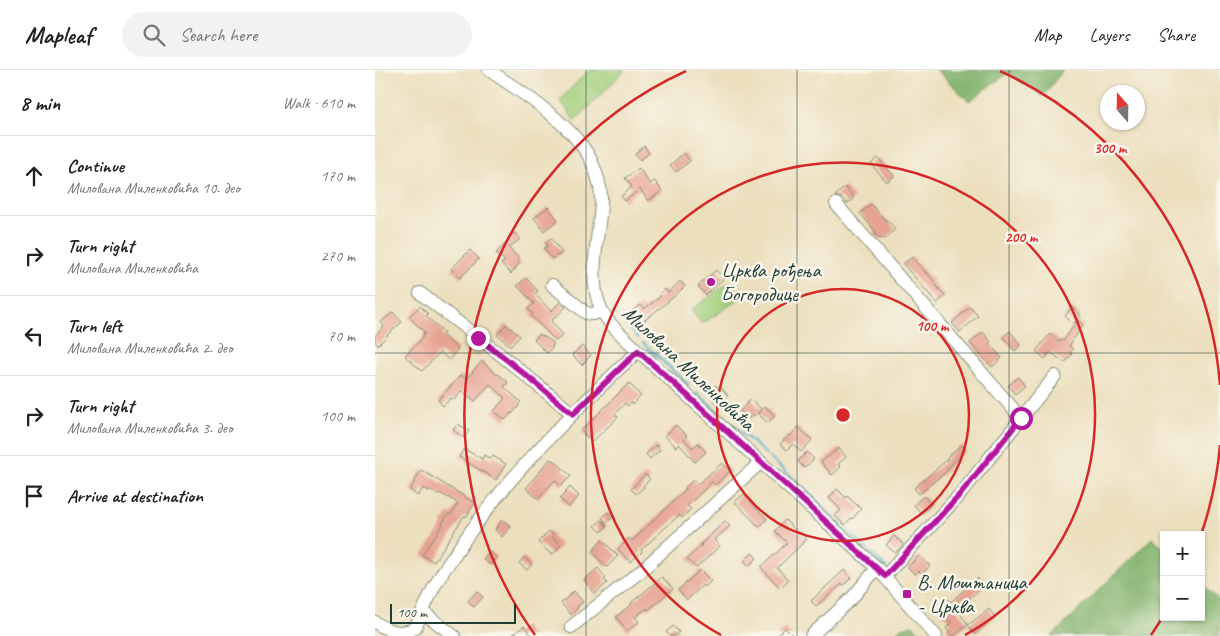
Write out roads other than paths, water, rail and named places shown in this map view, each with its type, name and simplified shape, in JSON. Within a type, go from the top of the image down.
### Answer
[{"type":"street","name":"Милована Миленковића","points":[[489,70],[553,117],[577,140],[590,159],[598,181],[601,203],[595,270],[598,299],[607,319],[638,351],[881,572],[936,636]]},
{"type":"street","points":[[836,204],[1021,418]]},
{"type":"street","points":[[552,285],[586,313],[593,314],[602,311]]},
{"type":"street","points":[[420,293],[506,359],[573,414]]},
{"type":"street","points":[[375,622],[394,633],[409,632],[415,628],[438,580],[469,532],[526,464],[573,414],[638,351]]},
{"type":"street","points":[[811,636],[881,572],[963,491],[1055,376]]},
{"type":"street","points":[[571,627],[642,570],[761,462]]},
{"type":"street","points":[[423,612],[454,636]]},
{"type":"waterway","points":[[625,323],[638,338]]},
{"type":"waterway","points":[[643,343],[689,385]]},
{"type":"waterway","points":[[697,393],[805,489],[886,568]]},
{"type":"place","name":"Црква рођења Богородице","points":[[711,282]]},
{"type":"place","name":"В. Моштаница - Црква","points":[[907,594]]}]
